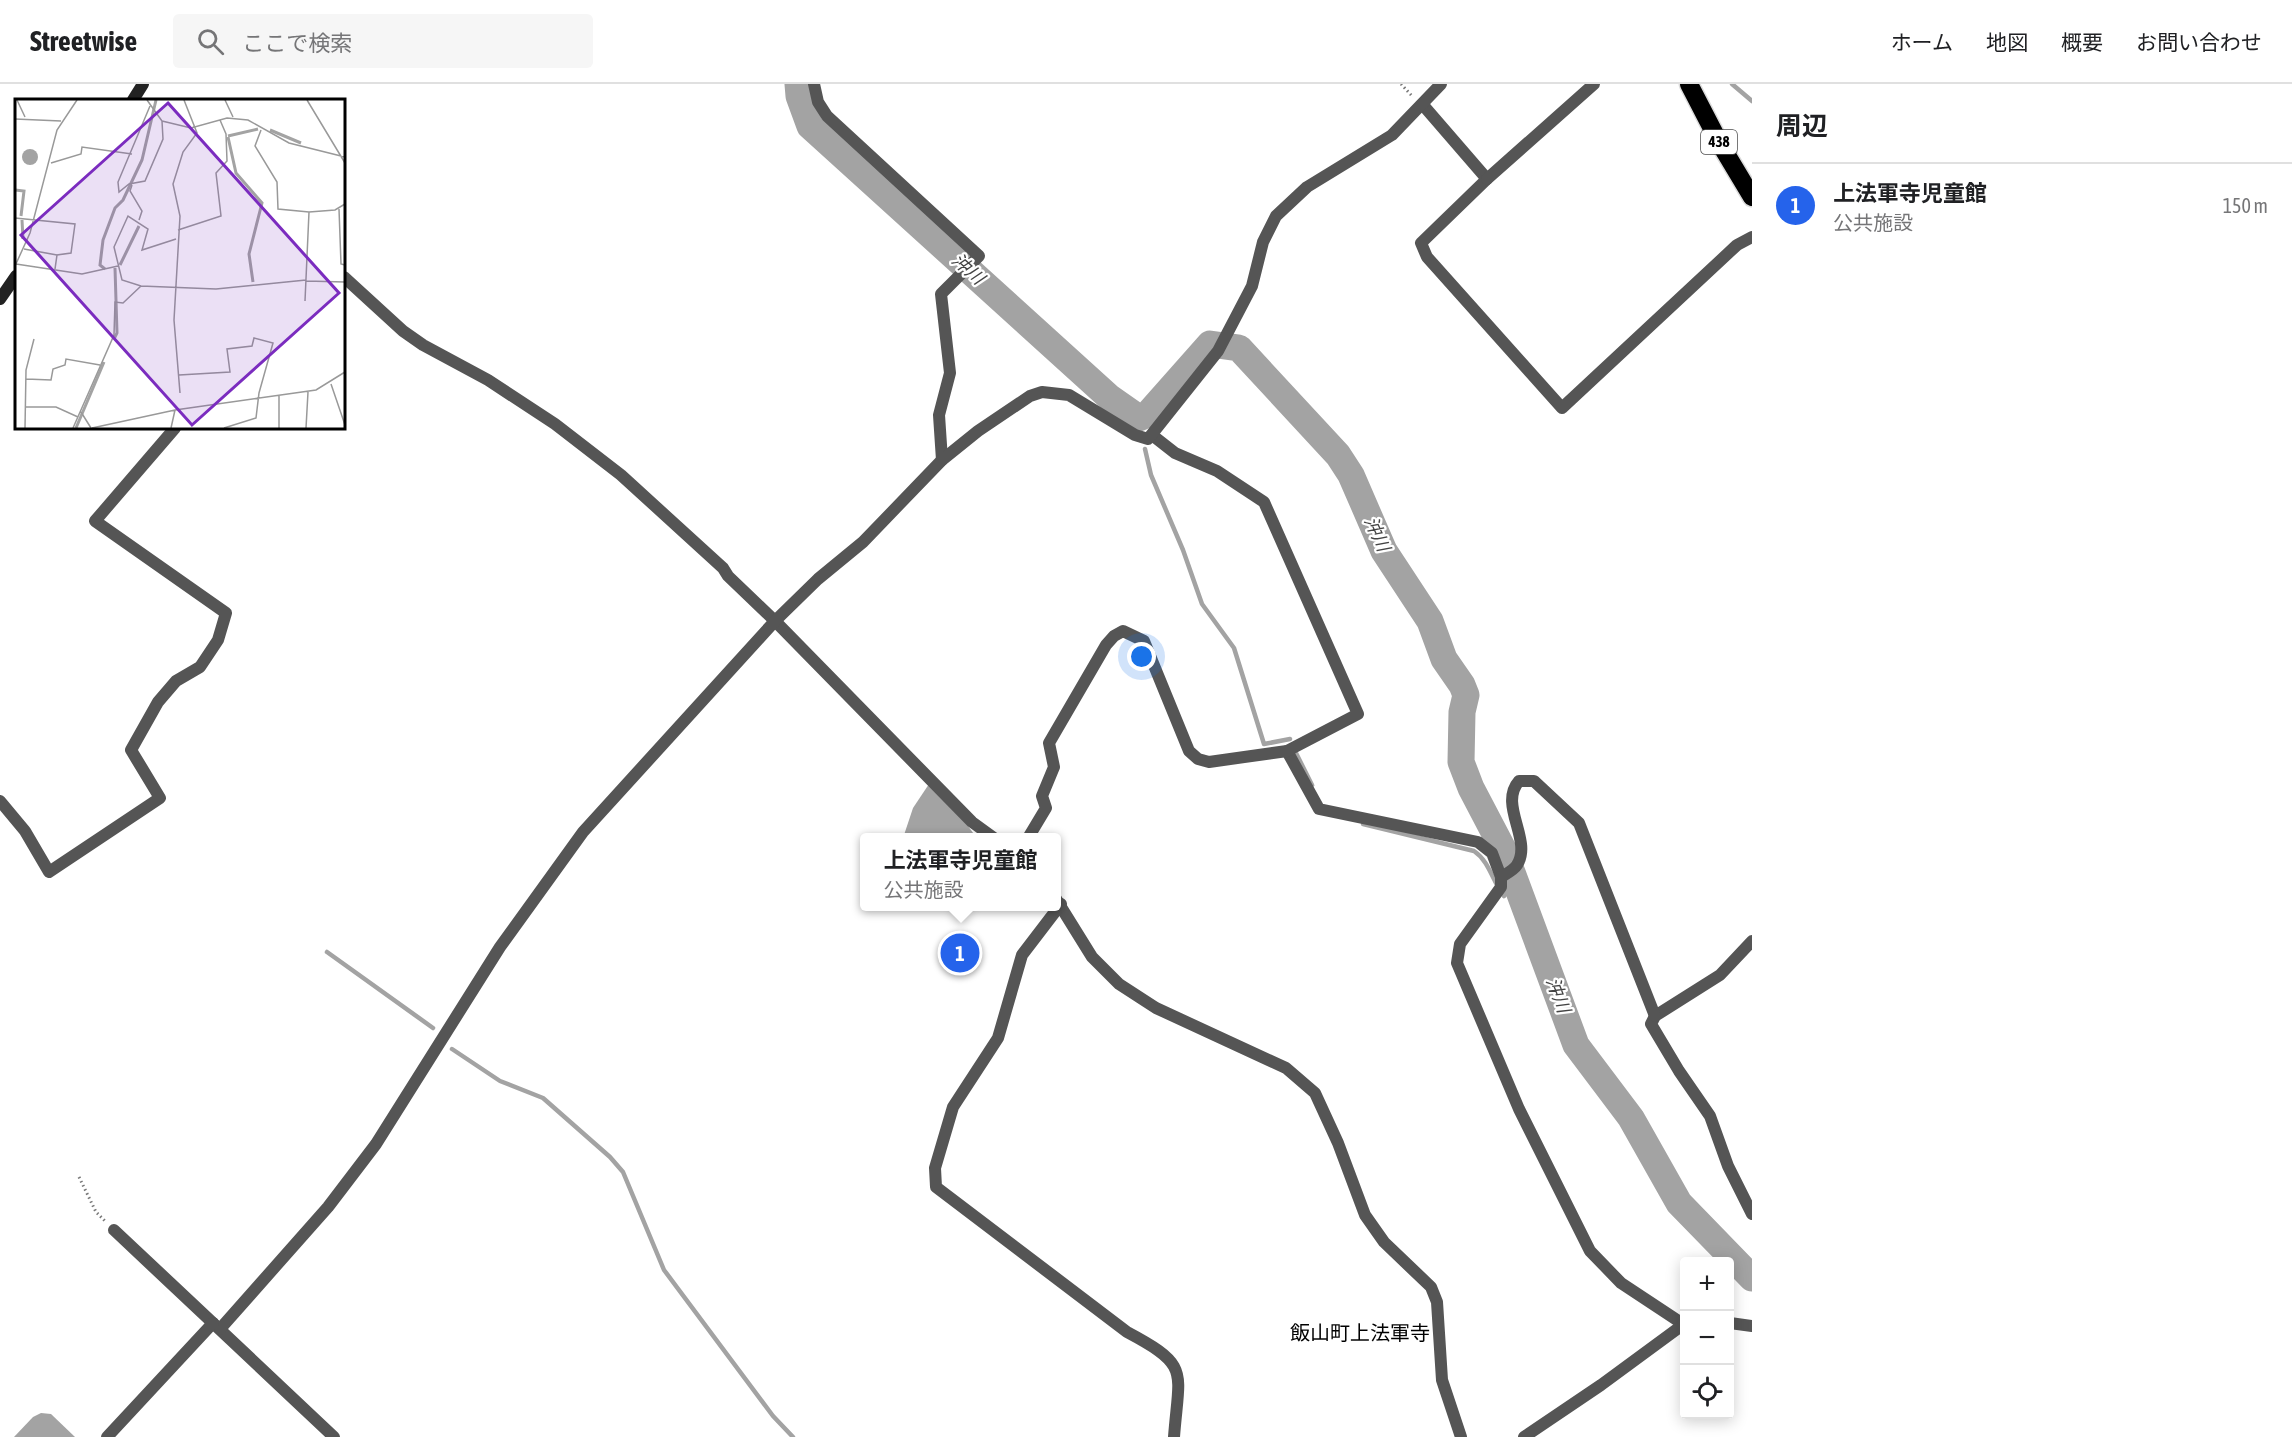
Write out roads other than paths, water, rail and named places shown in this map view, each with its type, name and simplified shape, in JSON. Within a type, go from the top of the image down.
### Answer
[{"type":"highway","name":"438","points":[[1689,84],[1719,142],[1752,197]]},
{"type":"street","points":[[134,99],[143,84]]},
{"type":"street","points":[[814,84],[818,102],[827,116],[979,256],[941,294],[950,373],[939,415],[942,460]]},
{"type":"street","points":[[107,1437],[217,1326],[328,1208],[376,1144],[500,947],[583,832],[775,621],[818,579],[863,542],[942,460],[978,431],[1030,396],[1042,392],[1069,395],[1135,435],[1148,439],[1228,336],[1252,286],[1263,242],[1276,216],[1307,187],[1392,135],[1441,84]]},
{"type":"street","points":[[1594,84],[1487,179],[1421,243],[1428,257],[1562,408],[1737,244],[1752,237]]},
{"type":"street","points":[[1422,105],[1487,179]]},
{"type":"street","points":[[0,299],[15,277]]},
{"type":"street","points":[[345,278],[403,331],[423,345],[489,380],[555,424],[621,475],[723,568],[972,822],[988,833]]},
{"type":"street","points":[[0,801],[25,831],[49,872],[160,798],[132,750],[158,702],[176,681],[200,667],[218,640],[226,613],[95,521],[174,429]]},
{"type":"street","points":[[1030,833],[1046,808],[1042,796],[1054,767],[1048,743],[1106,645],[1114,636],[1123,631],[1144,641],[1189,751],[1198,759],[1218,762],[1287,751],[1358,714],[1264,502],[1216,471],[1175,453],[1152,435]]},
{"type":"street","points":[[1287,751],[1319,809],[1478,843],[1492,852],[1501,883]]},
{"type":"street","points":[[1655,1016],[1579,823],[1534,781],[1526,779],[1519,781],[1513,788],[1511,797],[1520,849],[1517,865],[1501,883],[1460,944],[1457,963],[1515,1098],[1590,1251],[1621,1283],[1680,1321]]},
{"type":"street","points":[[1061,907],[1092,957],[1119,984],[1156,1008],[1279,1063],[1315,1093],[1338,1143],[1365,1215],[1384,1242],[1431,1287],[1437,1302],[1442,1380],[1461,1437]]},
{"type":"street","points":[[1052,911],[1022,955],[998,1038],[953,1107],[935,1168],[936,1187],[1127,1332],[1160,1349],[1173,1360],[1179,1375],[1174,1437]]},
{"type":"street","points":[[1752,941],[1720,975],[1655,1016],[1652,1024],[1679,1071],[1710,1116],[1728,1167],[1752,1214]]},
{"type":"street","points":[[114,1230],[334,1437]]},
{"type":"street","points":[[1734,1324],[1752,1326]]},
{"type":"street","points":[[1524,1437],[1601,1385],[1680,1327]]},
{"type":"waterway","name":"沖川","points":[[798,84],[799,96],[810,126],[1109,397],[1139,418],[1148,414],[1210,344],[1239,348],[1338,455],[1351,475],[1384,551],[1430,621],[1444,659],[1462,685],[1466,695],[1462,712],[1461,762],[1471,788],[1504,851],[1576,1045],[1631,1118],[1679,1203],[1752,1278]]},
{"type":"waterway","points":[[1732,84],[1752,101]]},
{"type":"waterway","points":[[1139,418],[1141,426]]},
{"type":"waterway","points":[[1145,449],[1151,475],[1183,550],[1202,604],[1234,648],[1264,744],[1290,739]]},
{"type":"waterway","points":[[1296,753],[1312,785]]},
{"type":"waterway","points":[[1363,824],[1474,851],[1484,861],[1504,896],[1515,882]]},
{"type":"waterway","points":[[327,952],[433,1028]]},
{"type":"waterway","points":[[452,1049],[500,1081],[543,1098],[610,1157],[623,1172],[664,1270],[773,1416],[793,1437]]},
{"type":"place","name":"上法軍寺児童館","points":[[960,953]]},
{"type":"district","name":"飯山町上法軍寺","points":[[1360,1333]]}]
